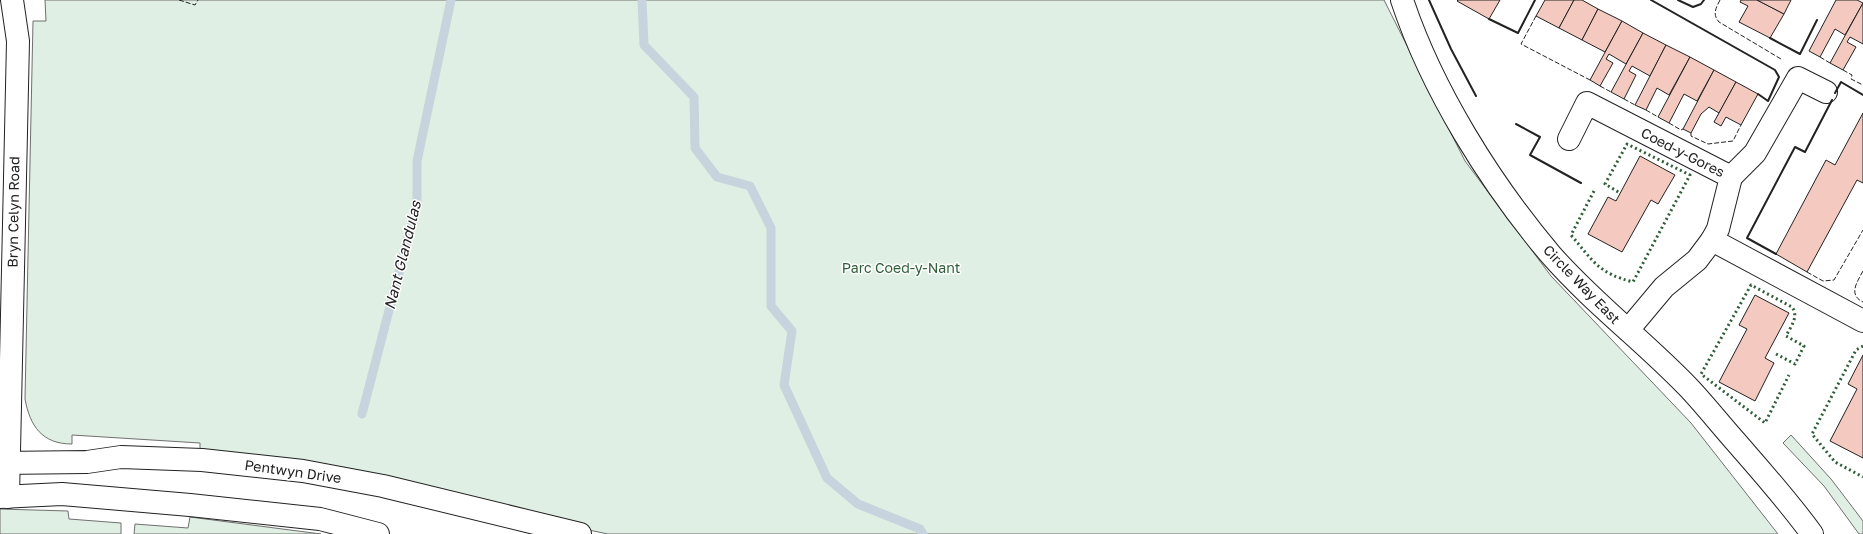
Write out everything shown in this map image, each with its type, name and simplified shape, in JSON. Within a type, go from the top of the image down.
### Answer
[{"type":"street","name":"Bryn Celyn Road","points":[[4,497],[18,41],[12,0]]},
{"type":"street","name":"Circle Way East","points":[[1402,0],[1409,21],[1442,94],[1505,196],[1552,256],[1688,388],[1766,475],[1812,534]]},
{"type":"street","points":[[1731,178],[1755,153],[1798,78],[1826,92]]},
{"type":"street","name":"Coed-y-Gores","points":[[1569,139],[1587,103],[1731,178],[1718,228],[1712,240],[1697,260],[1659,291],[1628,330]]},
{"type":"street","points":[[1712,240],[1863,321]]},
{"type":"street","name":"Pentwyn Drive","points":[[4,463],[87,462],[121,457],[202,460],[303,471],[383,486],[580,534]]},
{"type":"street","points":[[4,497],[62,494],[190,505],[320,519],[378,534]]},
{"type":"green space","name":"Parc Coed-y-Nant","points":[[45,0],[1384,0],[1465,161],[1551,276],[1691,423],[1778,534],[608,534],[200,449],[200,443],[72,435],[72,444],[53,441],[39,432],[34,425],[27,409],[25,399],[33,21],[46,21]]},
{"type":"green space","points":[[1791,435],[1831,479],[1863,521],[1863,534],[1859,534],[1824,486],[1783,443]]},
{"type":"green space","points":[[0,509],[68,511],[69,519],[121,523],[121,534],[0,534]]},
{"type":"green space","points":[[190,517],[321,534],[134,534],[135,524],[188,528]]},
{"type":"building","points":[[1500,0],[1489,19],[1457,1]]},
{"type":"building","points":[[1545,0],[1574,0],[1559,28],[1536,16]]},
{"type":"building","points":[[1574,0],[1582,0],[1598,9],[1582,40],[1559,28]]},
{"type":"building","points":[[1741,0],[1757,0],[1784,14],[1770,38],[1739,22],[1748,6],[1740,2]]},
{"type":"building","points":[[1757,0],[1791,0],[1784,14]]},
{"type":"building","points":[[1836,0],[1857,0],[1863,3],[1845,35],[1835,29],[1820,57],[1809,51]]},
{"type":"building","points":[[1863,3],[1863,44],[1850,37],[1847,42],[1856,47],[1843,70],[1830,63]]},
{"type":"building","points":[[1598,9],[1622,21],[1605,52],[1582,40]]},
{"type":"building","points":[[1622,21],[1643,33],[1626,64],[1609,54],[1606,59],[1613,63],[1600,86],[1590,80]]},
{"type":"building","points":[[1643,33],[1666,45],[1650,76],[1632,66],[1629,71],[1636,75],[1624,99],[1611,92]]},
{"type":"building","points":[[1666,45],[1690,57],[1669,95],[1657,88],[1646,110],[1635,105]]},
{"type":"building","points":[[1690,57],[1714,70],[1697,101],[1684,94],[1669,123],[1658,117]]},
{"type":"building","points":[[1714,70],[1736,82],[1719,113],[1709,107],[1701,114],[1691,133],[1683,129]]},
{"type":"building","points":[[1736,82],[1758,94],[1741,125],[1726,117],[1721,126],[1714,122]]},
{"type":"building","points":[[1863,113],[1863,183],[1857,180],[1807,272],[1776,254],[1826,160],[1835,165]]},
{"type":"building","points":[[1640,156],[1675,175],[1658,204],[1651,200],[1622,252],[1588,234],[1608,197],[1616,201]]},
{"type":"building","points":[[1755,295],[1789,313],[1765,358],[1774,363],[1755,401],[1719,382],[1747,329],[1739,325]]},
{"type":"building","points":[[1863,355],[1863,458],[1830,441],[1857,389],[1848,384]]},
{"type":"waterway","name":"Nant Glandulas","points":[[362,414],[417,203],[417,161],[451,0]]},
{"type":"waterway","name":"Nant Glandulas","points":[[642,0],[644,45],[694,97],[695,148],[717,177],[750,186],[771,228],[771,306],[792,331],[784,385],[827,478],[858,504],[920,529],[923,534]]},
{"type":"hedge","points":[[1594,191],[1571,235],[1597,265],[1612,275],[1633,282],[1690,175],[1627,144],[1605,184],[1620,193]]},
{"type":"hedge","points":[[1776,354],[1795,364],[1804,346],[1786,336],[1794,322],[1794,311],[1792,307],[1751,285],[1701,374],[1765,423],[1789,375]]},
{"type":"hedge","points":[[1863,346],[1856,350],[1812,434],[1835,462],[1863,477]]},
{"type":"fence","points":[[179,0],[195,5],[198,0]]},
{"type":"fence","points":[[1720,0],[1715,14],[1719,22],[1781,59]]},
{"type":"fence","points":[[1536,16],[1521,44],[1590,80]]},
{"type":"fence","points":[[1820,57],[1830,63]]},
{"type":"fence","points":[[1843,70],[1852,75],[1851,79],[1863,85]]},
{"type":"fence","points":[[1600,86],[1611,92]]},
{"type":"fence","points":[[1624,99],[1635,105]]},
{"type":"fence","points":[[1646,110],[1658,117]]},
{"type":"fence","points":[[1669,123],[1681,130],[1683,129]]},
{"type":"fence","points":[[1691,133],[1691,136],[1708,144],[1733,141],[1741,125]]},
{"type":"fence","points":[[1807,272],[1823,281],[1834,280],[1863,230]]},
{"type":"fence","points":[[1863,271],[1855,288],[1856,296],[1863,302]]},
{"type":"wall","points":[[1429,0],[1451,49],[1476,96]]},
{"type":"wall","points":[[1489,19],[1518,33],[1535,0]]},
{"type":"wall","points":[[1651,0],[1775,70],[1779,77],[1768,101],[1758,94]]},
{"type":"wall","points":[[1678,0],[1693,7],[1701,4],[1704,0]]},
{"type":"wall","points":[[1770,38],[1800,54],[1817,20]]},
{"type":"wall","points":[[1835,93],[1841,82],[1863,95]]},
{"type":"wall","points":[[1776,254],[1747,238],[1795,147],[1805,152],[1832,100]]},
{"type":"wall","points":[[1516,124],[1540,137],[1530,155],[1581,183]]}]
